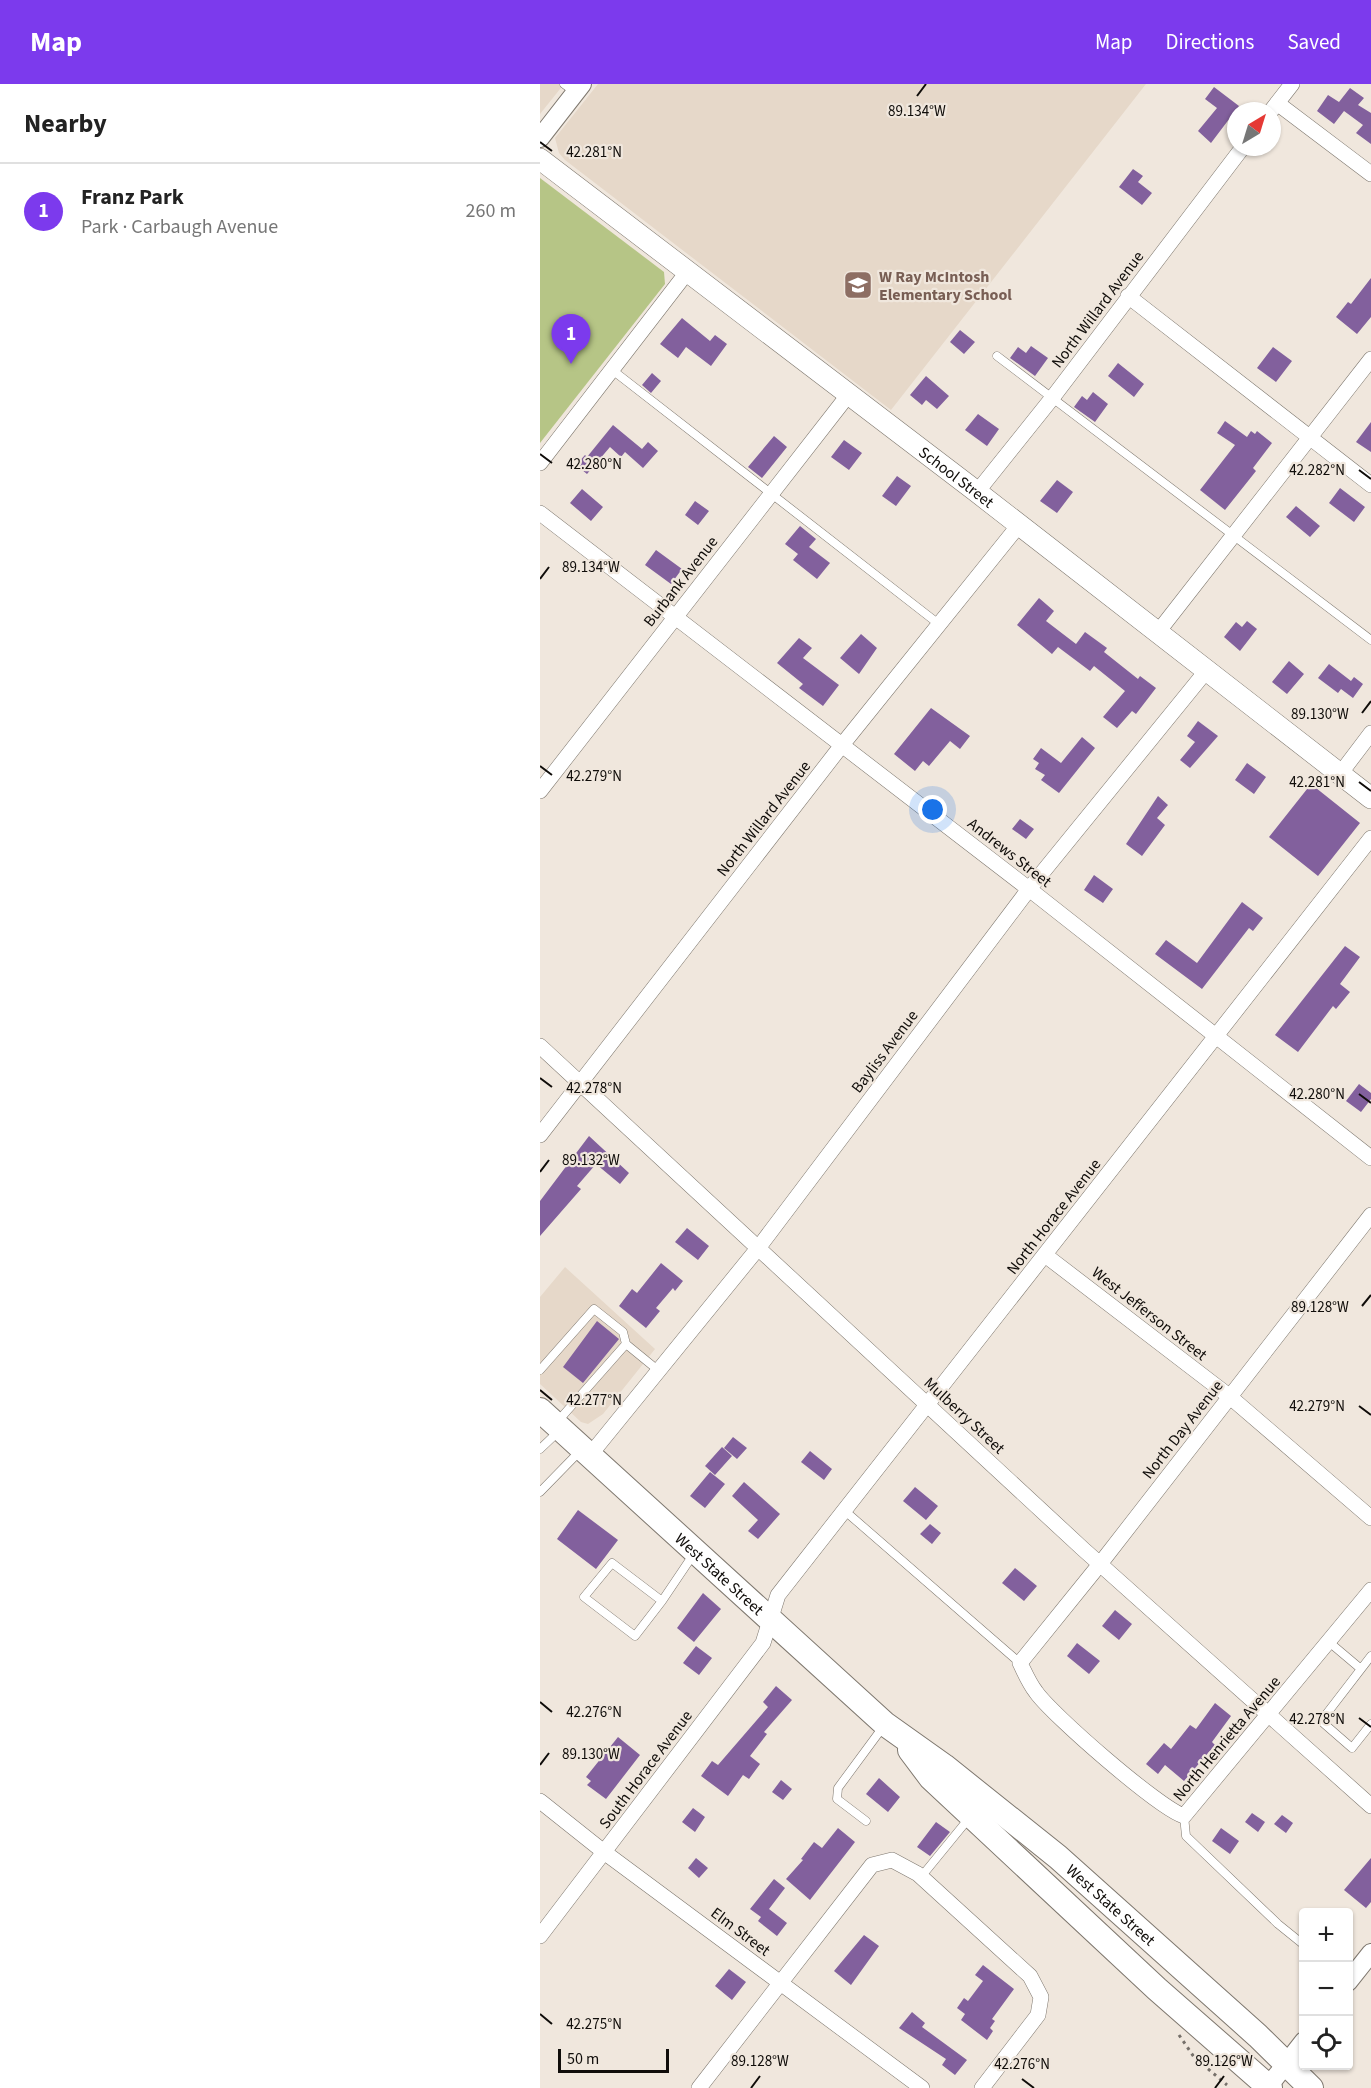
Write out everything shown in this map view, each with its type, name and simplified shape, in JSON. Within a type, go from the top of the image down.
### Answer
[{"type":"main road","name":"School Street","points":[[540,159],[977,492],[1371,798]]},
{"type":"main road","name":"West State Street","points":[[552,1421],[892,1730],[944,1766],[1058,1857],[1258,2036],[1311,2088]]},
{"type":"main road","name":"West State Street","points":[[892,1730],[930,1778],[1158,1989],[1268,2087]]},
{"type":"street","points":[[1278,102],[1292,84]]},
{"type":"street","points":[[540,138],[574,87]]},
{"type":"street","points":[[1281,112],[1371,174]]},
{"type":"street","name":"North Willard Avenue","points":[[977,492],[1053,397],[1236,156]]},
{"type":"street","points":[[540,463],[688,272]]},
{"type":"street","points":[[1128,296],[1371,485]]},
{"type":"street","points":[[1158,632],[1371,359]]},
{"type":"street","name":"Burbank Avenue","points":[[540,791],[849,394]]},
{"type":"street","name":"Andrews Street","points":[[540,513],[1029,889],[1371,1158]]},
{"type":"street","name":"North Willard Avenue","points":[[540,1135],[842,745],[1019,525]]},
{"type":"street","name":"Bayliss Avenue","points":[[586,1452],[659,1371],[759,1246],[1029,889],[1206,670]]},
{"type":"street","points":[[1340,774],[1371,734]]},
{"type":"street","name":"North Horace Avenue","points":[[771,1620],[778,1595],[1371,838]]},
{"type":"street","name":"Mulberry Street","points":[[540,1046],[759,1246],[1100,1564],[1371,1806]]},
{"type":"street","name":"North Day Avenue","points":[[1020,1663],[1100,1564],[1371,1215]]},
{"type":"street","name":"West Jefferson Street","points":[[1045,1255],[1229,1396],[1371,1518]]},
{"type":"street","name":"North Henrietta Avenue","points":[[1020,1663],[1036,1693],[1065,1721],[1160,1804],[1184,1816],[1371,1590]]},
{"type":"street","name":"South Horace Avenue","points":[[540,1936],[763,1643],[771,1620]]},
{"type":"street","name":"Elm Street","points":[[540,1801],[604,1852],[922,2088]]},
{"type":"street","points":[[699,2088],[782,1984],[872,1864],[892,1860],[921,1877],[1030,1976],[1041,1997],[1038,2015],[982,2088]]},
{"type":"street","points":[[1353,1977],[1371,1953]]},
{"type":"street","points":[[1268,2087],[1299,2047]]},
{"type":"lane","points":[[998,356],[1235,534],[1371,640]]},
{"type":"lane","points":[[611,369],[940,625]]},
{"type":"lane","points":[[540,1370],[594,1309],[623,1332],[626,1344],[659,1371]]},
{"type":"lane","points":[[540,1449],[552,1421],[626,1344]]},
{"type":"lane","points":[[540,1492],[586,1452]]},
{"type":"lane","points":[[845,1511],[1020,1663]]},
{"type":"lane","points":[[662,1601],[612,1563],[584,1597],[635,1636],[662,1601],[696,1551]]},
{"type":"lane","points":[[1329,1642],[1361,1669]]},
{"type":"lane","points":[[1371,1656],[1321,1721],[1352,1748],[1371,1724]]},
{"type":"lane","points":[[866,1821],[837,1799],[838,1788],[892,1730]]},
{"type":"lane","points":[[921,1877],[971,1816]]},
{"type":"lane","points":[[1184,1816],[1186,1836],[1278,1924],[1299,1941]]},
{"type":"shaded area","points":[[540,84],[564,84],[540,114]]},
{"type":"shaded area","name":"W Ray McIntosh Elementary School","points":[[598,84],[1146,84],[891,410],[565,160],[559,153],[555,138]]},
{"type":"shaded area","points":[[565,1267],[655,1349],[603,1414],[588,1424],[581,1422],[540,1384],[540,1297]]},
{"type":"green space","points":[[540,178],[664,272],[665,284],[540,443]]},
{"type":"building","points":[[1214,87],[1234,102],[1227,102],[1227,122],[1211,143],[1198,131],[1217,108],[1205,99]]},
{"type":"building","points":[[1350,88],[1364,98],[1358,105],[1371,113],[1371,144],[1356,133],[1363,125],[1344,111],[1334,124],[1317,111],[1328,95],[1339,102]]},
{"type":"building","points":[[1133,169],[1143,176],[1138,182],[1152,193],[1142,205],[1119,187]]},
{"type":"building","points":[[1371,278],[1371,317],[1357,334],[1336,317],[1348,302],[1351,304]]},
{"type":"building","points":[[682,318],[710,341],[715,335],[727,344],[711,366],[686,347],[678,358],[660,344]]},
{"type":"building","points":[[960,330],[975,342],[964,354],[950,342]]},
{"type":"building","points":[[1031,346],[1048,358],[1035,376],[1010,358],[1018,347],[1026,353]]},
{"type":"building","points":[[1273,347],[1292,361],[1276,382],[1257,368]]},
{"type":"building","points":[[1118,363],[1144,384],[1134,397],[1108,376]]},
{"type":"building","points":[[652,373],[661,381],[651,393],[642,385]]},
{"type":"building","points":[[926,376],[949,396],[937,409],[926,400],[922,405],[910,395]]},
{"type":"building","points":[[1093,392],[1108,404],[1095,422],[1074,407],[1082,396],[1087,400]]},
{"type":"building","points":[[978,414],[999,429],[987,446],[965,430]]},
{"type":"building","points":[[1225,421],[1247,437],[1251,431],[1255,434],[1257,431],[1272,443],[1253,468],[1256,471],[1225,510],[1200,490],[1235,445],[1217,433]]},
{"type":"building","points":[[1371,422],[1371,452],[1356,442]]},
{"type":"building","points":[[613,425],[642,449],[648,442],[658,451],[643,468],[625,452],[621,457],[610,447],[587,474],[576,465],[585,455],[587,457]]},
{"type":"building","points":[[774,436],[787,447],[762,478],[748,467]]},
{"type":"building","points":[[844,440],[862,453],[849,470],[831,457]]},
{"type":"building","points":[[897,476],[911,486],[896,506],[882,496]]},
{"type":"building","points":[[1057,480],[1073,492],[1057,513],[1040,501]]},
{"type":"building","points":[[1340,488],[1365,507],[1354,522],[1329,503]]},
{"type":"building","points":[[582,489],[603,507],[591,521],[570,503]]},
{"type":"building","points":[[695,501],[709,511],[698,525],[685,515]]},
{"type":"building","points":[[1296,506],[1320,526],[1310,537],[1286,517]]},
{"type":"building","points":[[800,526],[816,539],[809,547],[830,563],[817,579],[793,560],[798,554],[785,544]]},
{"type":"building","points":[[656,550],[682,569],[671,584],[645,565]]},
{"type":"building","points":[[1039,598],[1054,611],[1046,621],[1076,644],[1085,632],[1107,648],[1104,652],[1138,679],[1140,676],[1156,688],[1136,714],[1132,711],[1117,728],[1103,717],[1125,691],[1094,666],[1090,671],[1058,647],[1052,654],[1017,625]]},
{"type":"building","points":[[1247,621],[1257,629],[1240,651],[1224,637],[1236,622],[1242,627]]},
{"type":"building","points":[[861,634],[877,648],[859,674],[840,658]]},
{"type":"building","points":[[799,638],[812,648],[803,658],[839,685],[823,706],[799,688],[803,684],[777,663]]},
{"type":"building","points":[[1289,661],[1304,674],[1287,694],[1272,682]]},
{"type":"building","points":[[1329,664],[1351,681],[1354,677],[1363,684],[1353,698],[1341,689],[1338,693],[1318,678]]},
{"type":"building","points":[[931,708],[970,736],[960,749],[950,741],[929,766],[923,761],[915,771],[894,754]]},
{"type":"building","points":[[1198,721],[1218,736],[1190,768],[1180,760],[1195,742],[1187,736]]},
{"type":"building","points":[[1082,737],[1095,748],[1059,793],[1041,780],[1045,775],[1035,769],[1039,763],[1033,759],[1041,748],[1061,763]]},
{"type":"building","points":[[1247,763],[1266,777],[1254,794],[1235,780]]},
{"type":"building","points":[[1311,784],[1360,823],[1318,876],[1269,837]]},
{"type":"building","points":[[1158,796],[1168,805],[1157,818],[1165,825],[1142,856],[1126,844]]},
{"type":"building","points":[[1020,819],[1034,829],[1026,839],[1012,829]]},
{"type":"building","points":[[1094,875],[1113,889],[1103,903],[1084,890]]},
{"type":"building","points":[[1242,902],[1263,918],[1253,931],[1249,928],[1202,989],[1155,954],[1166,940],[1197,963]]},
{"type":"building","points":[[1345,946],[1360,957],[1340,984],[1350,992],[1336,1009],[1333,1006],[1298,1052],[1275,1035]]},
{"type":"building","points":[[1359,1084],[1371,1093],[1371,1099],[1361,1112],[1346,1101]]},
{"type":"building","points":[[589,1136],[629,1173],[620,1184],[596,1164],[577,1186],[581,1189],[540,1236],[540,1201]]},
{"type":"building","points":[[687,1228],[709,1246],[698,1260],[675,1242]]},
{"type":"building","points":[[661,1263],[683,1281],[675,1291],[673,1288],[656,1308],[660,1311],[646,1328],[619,1306],[632,1289],[637,1293]]},
{"type":"building","points":[[597,1321],[619,1339],[583,1383],[563,1367]]},
{"type":"building","points":[[733,1437],[747,1448],[737,1459],[724,1448]]},
{"type":"building","points":[[722,1447],[732,1456],[715,1475],[705,1466]]},
{"type":"building","points":[[810,1451],[832,1469],[824,1480],[801,1462]]},
{"type":"building","points":[[710,1472],[725,1484],[705,1508],[690,1496]]},
{"type":"building","points":[[744,1482],[780,1514],[758,1539],[748,1531],[758,1520],[732,1496]]},
{"type":"building","points":[[915,1487],[938,1506],[926,1520],[903,1501]]},
{"type":"building","points":[[578,1510],[618,1540],[596,1569],[557,1539]]},
{"type":"building","points":[[930,1524],[941,1533],[932,1544],[920,1534]]},
{"type":"building","points":[[1015,1568],[1037,1586],[1024,1601],[1002,1583]]},
{"type":"building","points":[[703,1593],[721,1609],[694,1642],[677,1628]]},
{"type":"building","points":[[1115,1610],[1132,1624],[1119,1640],[1102,1626]]},
{"type":"building","points":[[1077,1643],[1100,1661],[1089,1674],[1067,1656]]},
{"type":"building","points":[[696,1646],[712,1658],[699,1675],[683,1663]]},
{"type":"building","points":[[776,1686],[792,1700],[764,1732],[767,1734],[750,1756],[760,1764],[749,1779],[743,1775],[728,1796],[701,1776],[712,1761],[718,1765],[768,1707],[763,1702]]},
{"type":"building","points":[[1215,1703],[1231,1716],[1212,1742],[1215,1745],[1184,1781],[1165,1765],[1158,1774],[1146,1764],[1164,1743],[1171,1749],[1190,1725],[1196,1729]]},
{"type":"building","points":[[618,1737],[640,1755],[606,1799],[587,1785],[591,1781],[586,1777]]},
{"type":"building","points":[[879,1778],[900,1797],[888,1812],[866,1794]]},
{"type":"building","points":[[781,1780],[792,1789],[783,1800],[772,1792]]},
{"type":"building","points":[[693,1808],[705,1817],[695,1832],[682,1822]]},
{"type":"building","points":[[1252,1813],[1265,1822],[1258,1832],[1245,1822]]},
{"type":"building","points":[[1282,1815],[1293,1823],[1286,1833],[1274,1824]]},
{"type":"building","points":[[936,1822],[950,1832],[930,1856],[917,1847]]},
{"type":"building","points":[[838,1828],[855,1842],[810,1900],[786,1879],[803,1860],[801,1859],[814,1842],[822,1848]]},
{"type":"building","points":[[1221,1828],[1239,1841],[1230,1854],[1212,1841]]},
{"type":"building","points":[[696,1858],[708,1868],[699,1878],[688,1868]]},
{"type":"building","points":[[1371,1858],[1371,1902],[1366,1908],[1344,1890]]},
{"type":"building","points":[[774,1879],[785,1888],[769,1909],[787,1923],[777,1936],[758,1921],[761,1917],[750,1909]]},
{"type":"building","points":[[864,1935],[879,1946],[851,1985],[834,1971]]},
{"type":"building","points":[[983,1965],[1014,1989],[992,2019],[995,2021],[990,2028],[993,2031],[987,2040],[961,2020],[965,2014],[957,2008],[964,1998],[968,2001],[983,1981],[975,1975]]},
{"type":"building","points":[[729,1969],[746,1982],[732,2000],[715,1986]]},
{"type":"building","points":[[912,2012],[925,2023],[922,2027],[967,2060],[955,2075],[942,2065],[946,2059],[899,2028]]},
{"type":"place","name":"W Ray McIntosh Elementary School","points":[[858,285]]},
{"type":"place","name":"Franz Park","points":[[571,364]]}]
